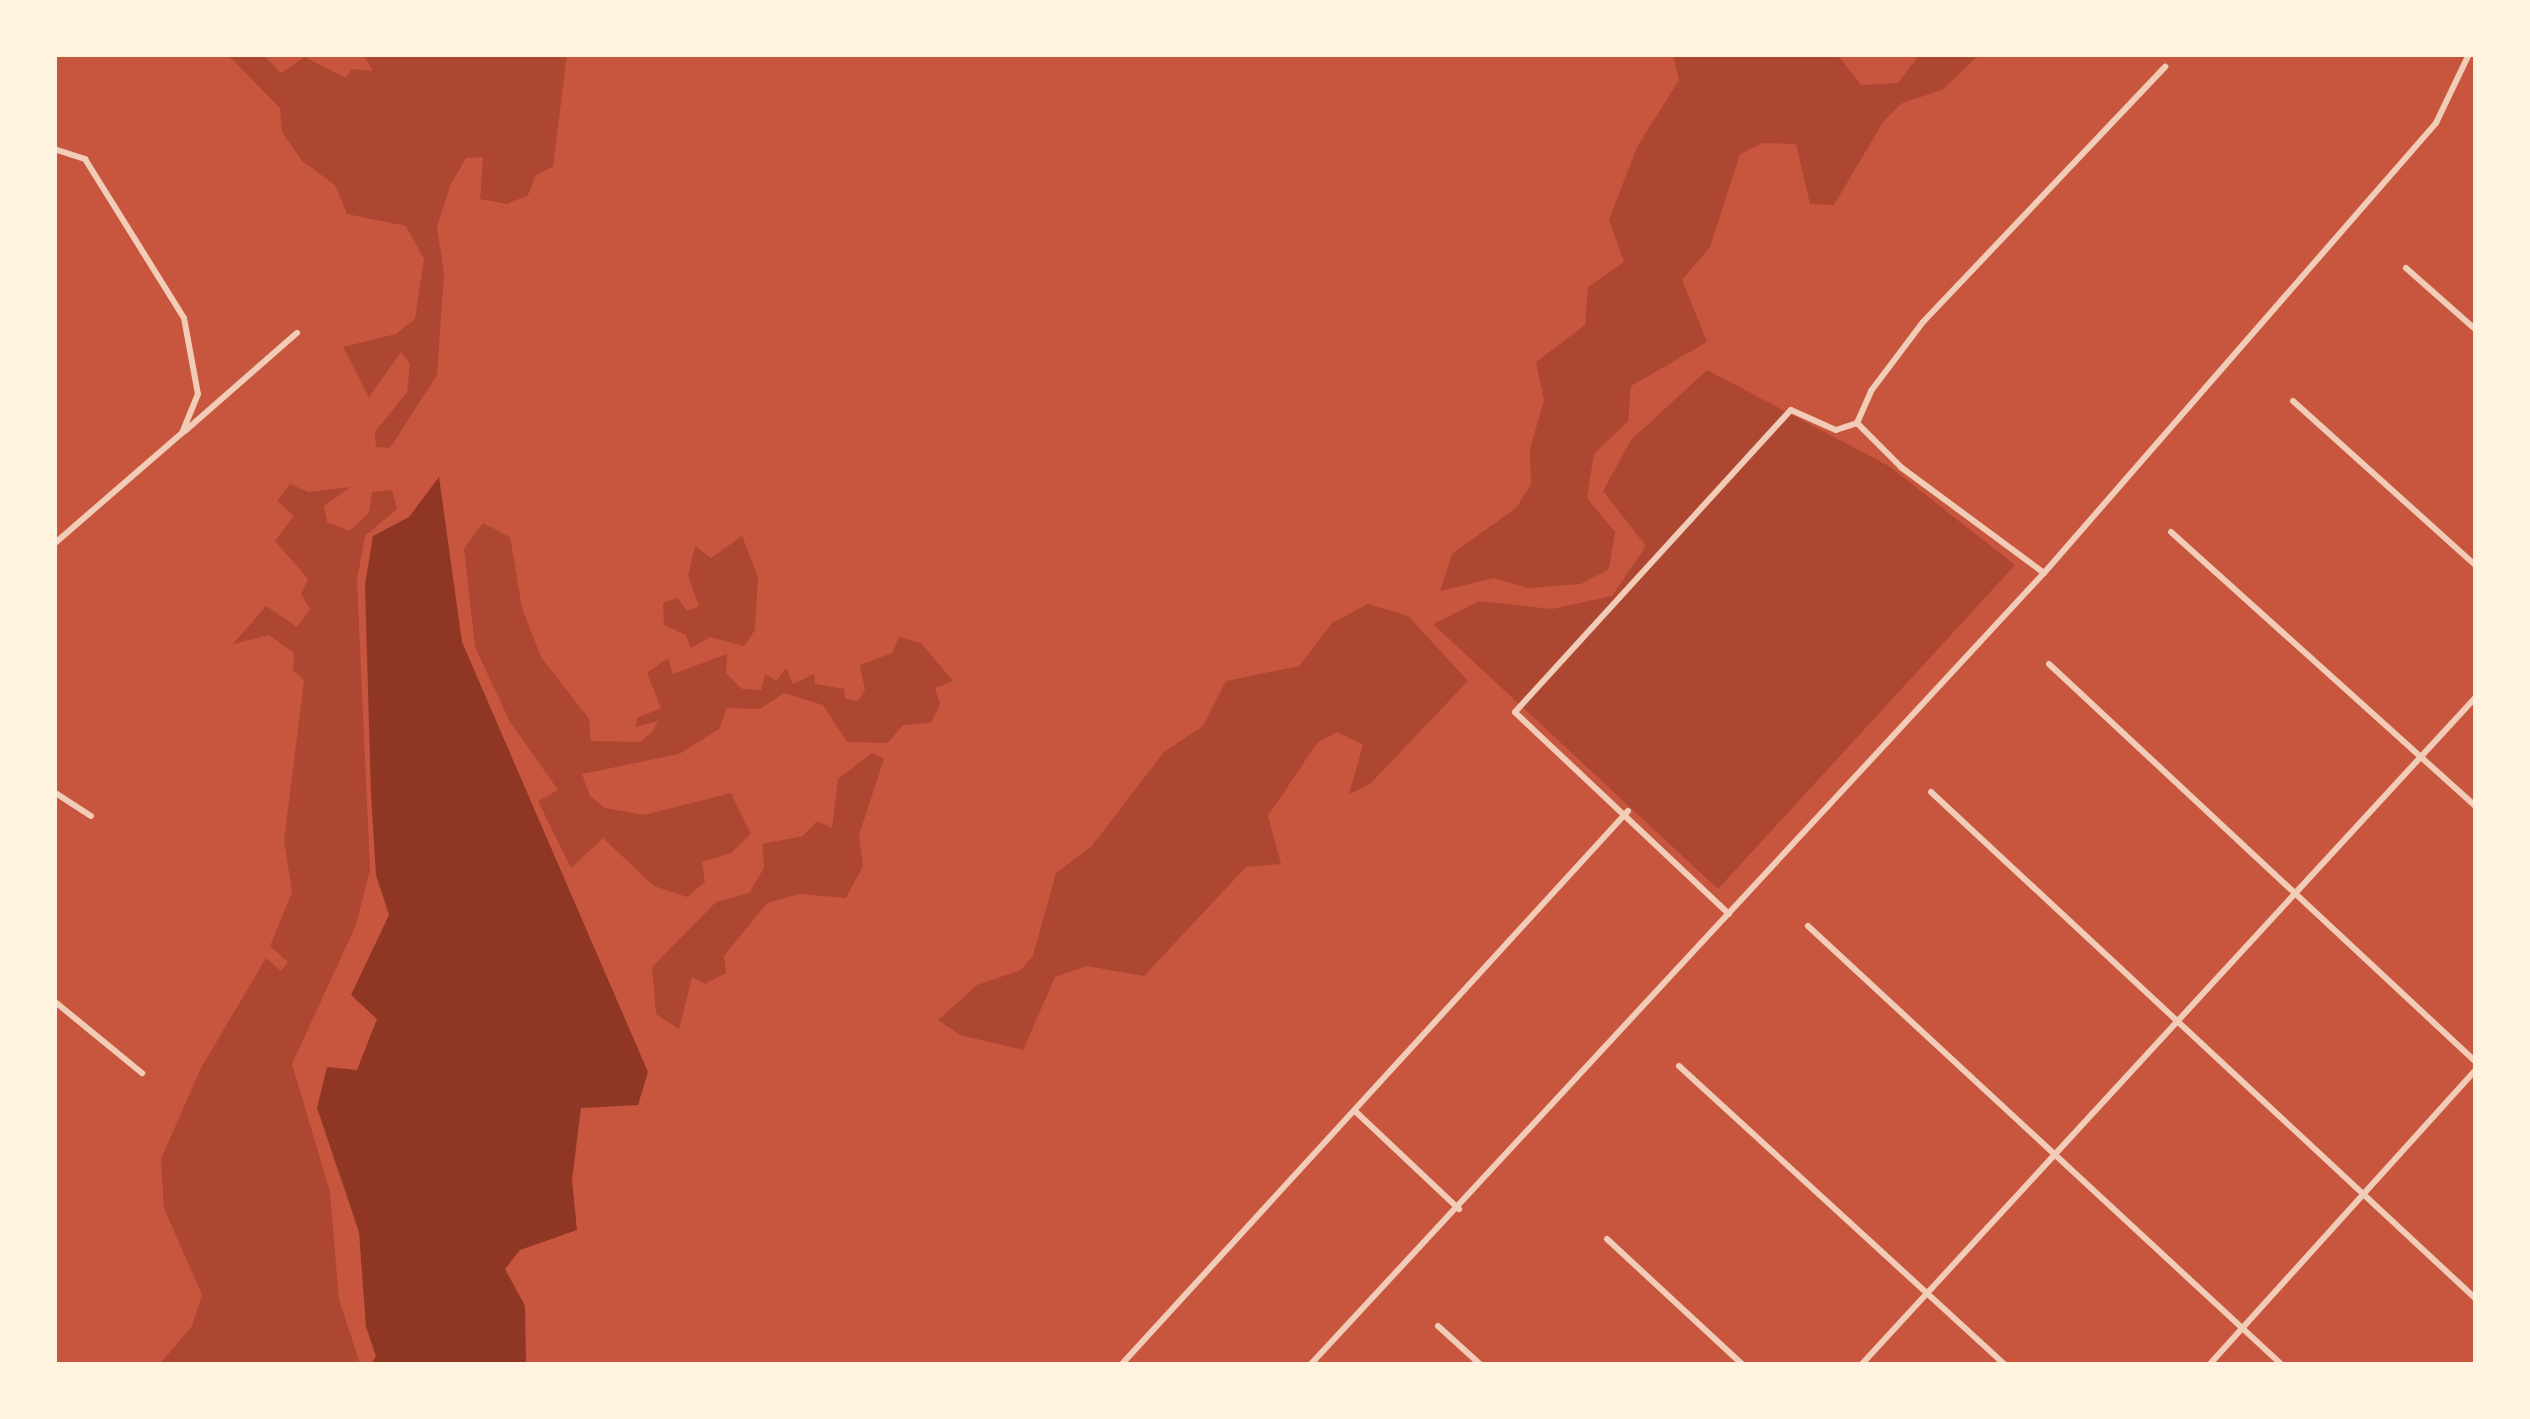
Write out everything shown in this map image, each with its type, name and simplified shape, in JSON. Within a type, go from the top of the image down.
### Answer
[{"type":"street","points":[[1310,1365],[2044,573],[2435,123],[2469,54]]},
{"type":"street","points":[[1729,914],[1628,811],[1515,712],[1791,410],[1836,430],[1857,423],[1870,391],[1923,322],[2165,67]]},
{"type":"street","points":[[54,149],[85,159],[184,318],[198,394],[182,433]]},
{"type":"street","points":[[2406,268],[2476,330]]},
{"type":"street","points":[[54,544],[297,333]]},
{"type":"street","points":[[2294,401],[2476,566]]},
{"type":"street","points":[[1857,423],[1902,468],[2044,573]]},
{"type":"street","points":[[2171,532],[2476,807]]},
{"type":"street","points":[[2049,664],[2296,891],[2476,1066],[2366,1195],[2209,1365]]},
{"type":"street","points":[[1861,1365],[2476,697]]},
{"type":"street","points":[[54,792],[91,816]]},
{"type":"street","points":[[1931,792],[2476,1299]]},
{"type":"street","points":[[1121,1365],[1628,811]]},
{"type":"street","points":[[1808,926],[2282,1365]]},
{"type":"street","points":[[54,1001],[142,1073]]},
{"type":"street","points":[[1679,1066],[2005,1365]]},
{"type":"street","points":[[1355,1111],[1459,1209]]},
{"type":"street","points":[[1607,1239],[1743,1365]]},
{"type":"street","points":[[1438,1326],[1480,1365]]},
{"type":"shaded area","points":[[227,54],[263,54],[281,73],[305,57],[346,78],[351,69],[373,71],[363,54],[567,54],[553,167],[536,175],[528,195],[507,204],[480,199],[483,157],[466,158],[450,186],[437,227],[444,274],[437,375],[390,448],[376,447],[375,432],[407,392],[410,364],[401,352],[369,397],[343,347],[396,334],[415,319],[424,259],[406,226],[347,214],[335,185],[302,161],[282,132],[280,108]]},
{"type":"shaded area","points":[[1673,54],[1837,54],[1861,85],[1898,83],[1920,54],[1980,54],[1942,90],[1902,103],[1883,122],[1834,205],[1810,204],[1796,144],[1763,143],[1740,154],[1710,247],[1682,280],[1707,342],[1631,386],[1628,421],[1594,454],[1587,498],[1615,532],[1609,569],[1581,584],[1528,588],[1494,578],[1440,591],[1452,554],[1516,508],[1531,485],[1530,449],[1544,400],[1536,362],[1585,325],[1588,287],[1624,262],[1609,220],[1637,147],[1679,80]]},
{"type":"shaded area","points":[[1707,370],[1889,466],[2015,565],[1718,889],[1433,624],[1479,601],[1552,609],[1612,596],[1646,546],[1603,491],[1631,440]]},
{"type":"shaded area","points":[[439,477],[462,642],[648,1072],[638,1105],[581,1108],[572,1180],[577,1230],[520,1250],[505,1269],[525,1306],[526,1365],[370,1365],[376,1356],[366,1327],[359,1232],[317,1108],[327,1067],[357,1070],[377,1019],[351,995],[389,915],[376,875],[371,795],[365,585],[373,536],[409,517]]},
{"type":"shaded area","points":[[290,484],[308,492],[351,487],[324,506],[327,522],[349,531],[369,513],[372,492],[392,490],[397,509],[365,536],[357,580],[370,870],[356,925],[292,1064],[330,1192],[339,1299],[360,1364],[159,1365],[192,1326],[202,1295],[164,1208],[161,1159],[201,1068],[266,958],[281,971],[288,962],[270,946],[292,892],[284,840],[304,680],[293,670],[294,653],[269,635],[233,644],[266,606],[297,627],[310,609],[301,594],[308,579],[275,541],[294,516],[277,501]]},
{"type":"shaded area","points":[[483,523],[510,537],[522,608],[541,657],[589,719],[591,741],[640,742],[653,731],[658,721],[636,727],[637,718],[661,708],[647,673],[668,658],[673,674],[727,654],[726,673],[742,689],[761,690],[765,674],[776,681],[786,668],[793,684],[814,674],[815,684],[844,689],[845,699],[858,701],[865,690],[860,665],[892,653],[899,637],[921,643],[953,681],[935,688],[940,704],[931,723],[903,725],[888,743],[847,742],[823,705],[784,693],[760,709],[727,708],[719,729],[679,754],[582,774],[590,796],[605,808],[644,815],[731,793],[751,834],[731,853],[702,862],[705,882],[687,897],[654,886],[603,838],[571,868],[538,801],[558,790],[510,722],[475,647],[464,549]]},
{"type":"shaded area","points":[[742,536],[758,577],[755,630],[744,646],[710,637],[691,648],[686,635],[664,625],[663,603],[678,598],[687,611],[699,606],[688,576],[695,546],[711,558]]},
{"type":"shaded area","points":[[1368,604],[1408,616],[1468,681],[1370,784],[1349,794],[1363,745],[1337,732],[1317,743],[1268,816],[1281,864],[1246,867],[1144,976],[1087,966],[1055,977],[1023,1050],[960,1035],[938,1020],[977,985],[1021,970],[1033,956],[1056,873],[1091,847],[1164,752],[1203,726],[1226,681],[1299,666],[1332,623]]},
{"type":"shaded area","points":[[872,753],[884,759],[859,835],[863,866],[846,898],[800,894],[767,903],[724,956],[726,973],[705,984],[692,977],[679,1029],[656,1014],[652,967],[716,902],[749,893],[764,868],[762,844],[803,836],[817,821],[832,828],[838,779]]}]
